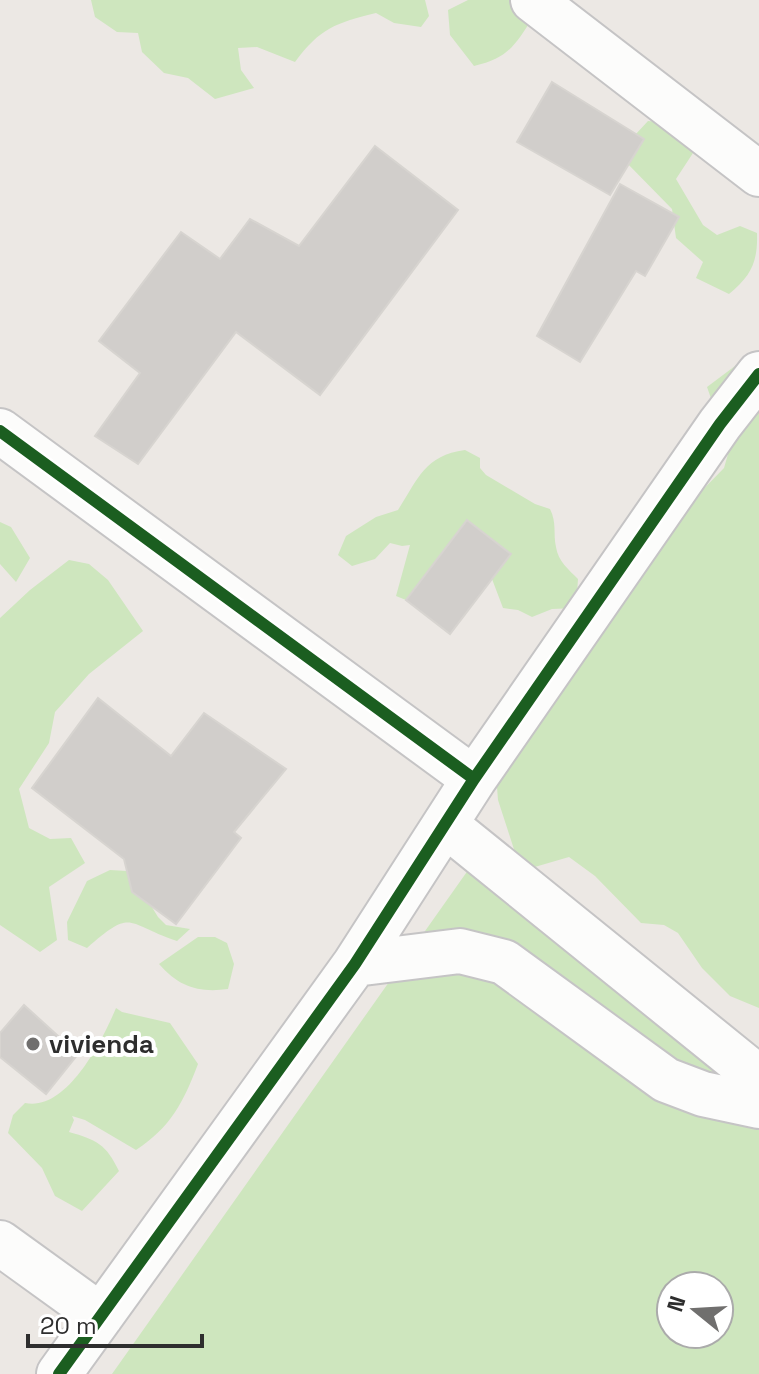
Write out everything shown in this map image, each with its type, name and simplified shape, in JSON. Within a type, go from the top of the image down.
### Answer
[{"type":"street","points":[[533,0],[759,174]]},
{"type":"street","points":[[59,1374],[355,964],[474,779],[720,424],[759,374]]},
{"type":"street","points":[[0,431],[474,779]]},
{"type":"street","points":[[446,825],[759,1078]]},
{"type":"street","points":[[355,964],[460,951],[504,962],[666,1080],[703,1094],[759,1106]]},
{"type":"street","points":[[0,1243],[101,1316]]},
{"type":"green space","points":[[91,0],[425,0],[429,16],[421,27],[394,23],[376,13],[350,20],[321,34],[295,62],[257,47],[238,48],[241,70],[254,88],[215,99],[188,78],[164,73],[142,52],[138,33],[117,32],[95,17]]},
{"type":"green space","points":[[468,0],[527,0],[535,15],[504,54],[474,66],[450,35],[448,10]]},
{"type":"green space","points":[[648,121],[672,123],[688,132],[693,153],[676,179],[703,225],[717,235],[740,226],[757,233],[752,268],[729,294],[696,278],[703,262],[676,238],[672,209],[623,159],[635,135]]},
{"type":"green space","points":[[743,360],[759,360],[759,1008],[730,996],[702,968],[678,933],[664,925],[641,923],[595,876],[569,857],[521,871],[498,800],[495,762],[683,510],[724,468],[733,437],[720,424],[707,387]]},
{"type":"green space","points":[[465,450],[480,458],[480,468],[486,475],[535,504],[550,509],[559,557],[578,579],[576,608],[552,609],[532,617],[518,610],[503,608],[492,579],[511,554],[465,523],[406,600],[396,596],[410,545],[390,543],[375,559],[352,566],[338,555],[346,536],[376,517],[398,510],[431,463]]},
{"type":"green space","points":[[0,522],[11,527],[30,558],[16,582],[0,564]]},
{"type":"green space","points":[[69,560],[89,564],[108,580],[143,631],[89,674],[55,712],[49,743],[19,789],[29,828],[50,839],[71,838],[85,863],[49,887],[57,940],[40,952],[0,925],[0,618]]},
{"type":"green space","points":[[471,866],[759,1095],[759,1374],[112,1374]]},
{"type":"green space","points":[[110,870],[127,871],[132,892],[150,904],[166,925],[190,929],[177,941],[138,925],[122,923],[87,948],[68,940],[67,922],[87,881]]},
{"type":"green space","points":[[198,937],[215,937],[227,943],[234,964],[228,989],[190,987],[159,964]]},
{"type":"green space","points":[[116,1008],[170,1023],[198,1064],[187,1091],[167,1123],[136,1150],[85,1120],[72,1116],[74,1120],[69,1132],[100,1144],[119,1171],[82,1211],[55,1196],[42,1168],[8,1133],[13,1115],[25,1103],[40,1103],[69,1085],[93,1054]]},
{"type":"building","points":[[552,82],[644,139],[610,195],[517,142]]},
{"type":"building","points":[[375,146],[458,210],[320,395],[236,332],[138,464],[95,436],[140,373],[99,341],[181,232],[220,259],[250,219],[299,246]]},
{"type":"building","points":[[620,184],[679,217],[645,276],[636,271],[580,362],[537,336]]},
{"type":"building","points":[[467,520],[511,554],[450,634],[406,600]]},
{"type":"building","points":[[98,698],[171,756],[204,713],[286,769],[234,832],[241,838],[176,924],[132,892],[124,859],[32,788]]},
{"type":"building","name":"vivienda","points":[[24,1005],[78,1054],[46,1094],[0,1057],[0,1033]]},
{"type":"cycle path","points":[[59,1374],[355,964],[474,779],[720,424],[759,374]]},
{"type":"cycle path","points":[[0,431],[474,779]]},
{"type":"place","name":"vivienda","points":[[33,1044]]}]
